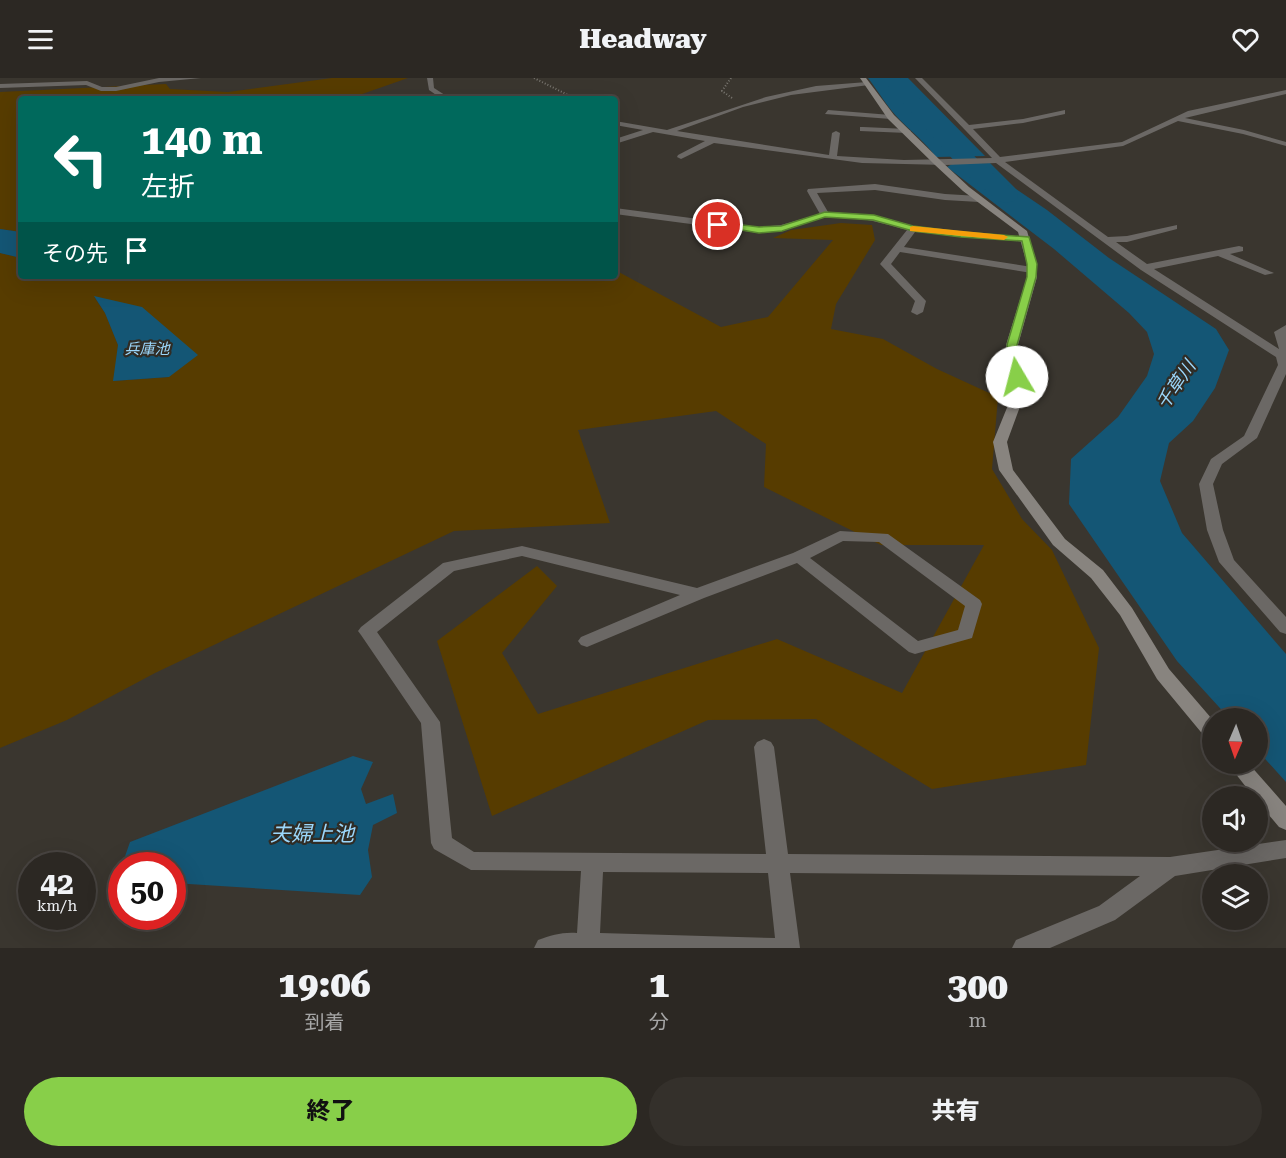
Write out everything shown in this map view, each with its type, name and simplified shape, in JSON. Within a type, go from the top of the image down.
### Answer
[{"type":"main road","points":[[865,81],[891,117],[979,199],[1022,231],[1026,239],[1032,270],[1012,345],[1019,393],[1000,442],[1006,470],[1059,542],[1097,574],[1126,612],[1163,674],[1202,720]]},
{"type":"main road","points":[[1246,774],[1286,821]]},
{"type":"street","points":[[0,86],[87,83],[101,89],[116,89],[159,80],[198,78]]},
{"type":"street","points":[[430,78],[431,89],[442,96]]},
{"type":"street","points":[[918,78],[996,161],[1145,268],[1281,355],[1284,365],[1251,438],[1216,462],[1206,484],[1215,530],[1227,562],[1286,628]]},
{"type":"street","points":[[668,132],[748,103],[811,89],[865,81]]},
{"type":"street","points":[[618,124],[759,149],[833,157],[941,163],[996,161],[1123,144],[1141,138],[1176,118],[1204,109],[1267,98],[1286,92]]},
{"type":"street","points":[[828,112],[891,117]]},
{"type":"street","points":[[966,128],[1062,112]]},
{"type":"street","points":[[1176,118],[1244,132],[1286,144]]},
{"type":"street","points":[[863,129],[907,131]]},
{"type":"street","points":[[618,141],[651,130]]},
{"type":"street","points":[[833,157],[836,133]]},
{"type":"street","points":[[681,157],[713,140]]},
{"type":"street","points":[[825,215],[811,191],[875,187],[945,197],[979,199]]},
{"type":"street","points":[[618,211],[759,230],[782,228],[825,215],[874,218],[913,229],[1026,239]]},
{"type":"street","points":[[1162,222],[1187,232]]},
{"type":"street","points":[[1106,240],[1127,239],[1174,227]]},
{"type":"street","points":[[913,229],[885,264],[921,301],[917,312]]},
{"type":"street","points":[[897,249],[1032,270]]},
{"type":"street","points":[[1145,268],[1239,249]]},
{"type":"street","points":[[1219,253],[1269,273]]},
{"type":"street","points":[[1281,355],[1286,351],[1280,332],[1286,328]]},
{"type":"street","points":[[587,641],[698,594],[799,557],[840,536],[883,537],[974,604],[966,634],[915,648],[799,557]]},
{"type":"street","points":[[698,594],[522,551],[449,567],[367,631],[430,722],[442,843],[471,861],[1170,867],[1286,849]]},
{"type":"street","points":[[764,747],[788,948]]},
{"type":"street","points":[[588,946],[592,862]]},
{"type":"street","points":[[1024,948],[1107,913],[1170,867]]},
{"type":"street","points":[[546,948],[561,943],[588,946],[773,948]]},
{"type":"path","points":[[534,78],[569,96]]},
{"type":"path","points":[[731,78],[722,91],[730,97],[748,103]]},
{"type":"shaded area","points":[[332,78],[408,78],[357,96],[18,96],[18,232],[0,229],[0,92],[166,84],[170,89],[228,92]]},
{"type":"shaded area","points":[[841,223],[872,225],[875,240],[836,304],[831,329],[883,339],[937,369],[998,397],[992,469],[1022,519],[1052,550],[1099,648],[1086,765],[932,789],[816,719],[708,720],[492,816],[437,641],[537,566],[557,586],[502,653],[538,714],[777,639],[902,693],[984,545],[881,545],[764,487],[766,444],[716,411],[578,430],[610,523],[454,531],[155,673],[67,720],[0,748],[0,253],[18,257],[18,279],[618,279],[618,272],[721,327],[768,317],[833,240],[773,238],[791,230]],"holes":[[[94,297],[169,377],[114,381],[118,345],[105,313]]]},
{"type":"water","points":[[868,78],[908,78],[985,156],[936,157],[895,115]]},
{"type":"water","points":[[990,163],[1016,189],[1109,258],[1216,329],[1229,350],[1215,388],[1193,421],[1169,443],[1160,481],[1182,533],[1286,654],[1286,782],[1268,762],[1268,708],[1220,708],[1177,661],[1069,504],[1071,459],[1118,417],[1147,376],[1154,354],[1147,332],[1129,313],[1054,249],[947,167],[952,164]]},
{"type":"water","points":[[0,229],[18,232],[18,257],[0,253]]},
{"type":"water","name":"兵庫池","points":[[94,296],[142,307],[198,355],[169,377],[113,381],[118,345],[105,313]]},
{"type":"water","name":"夫婦上池","points":[[353,756],[373,762],[361,789],[366,804],[393,794],[397,813],[373,825],[368,850],[372,877],[360,895],[186,884],[186,852],[127,852],[130,842]]},
{"type":"waterway","name":"千草川","points":[[890,78],[972,167],[1006,196]]},
{"type":"slow traffic","points":[[913,229],[1004,237]]},
{"type":"route","points":[[718,225],[759,230],[782,228],[825,215],[874,218],[913,229],[961,235],[1026,239],[1032,264],[1032,277],[1012,345],[1017,377]]}]
